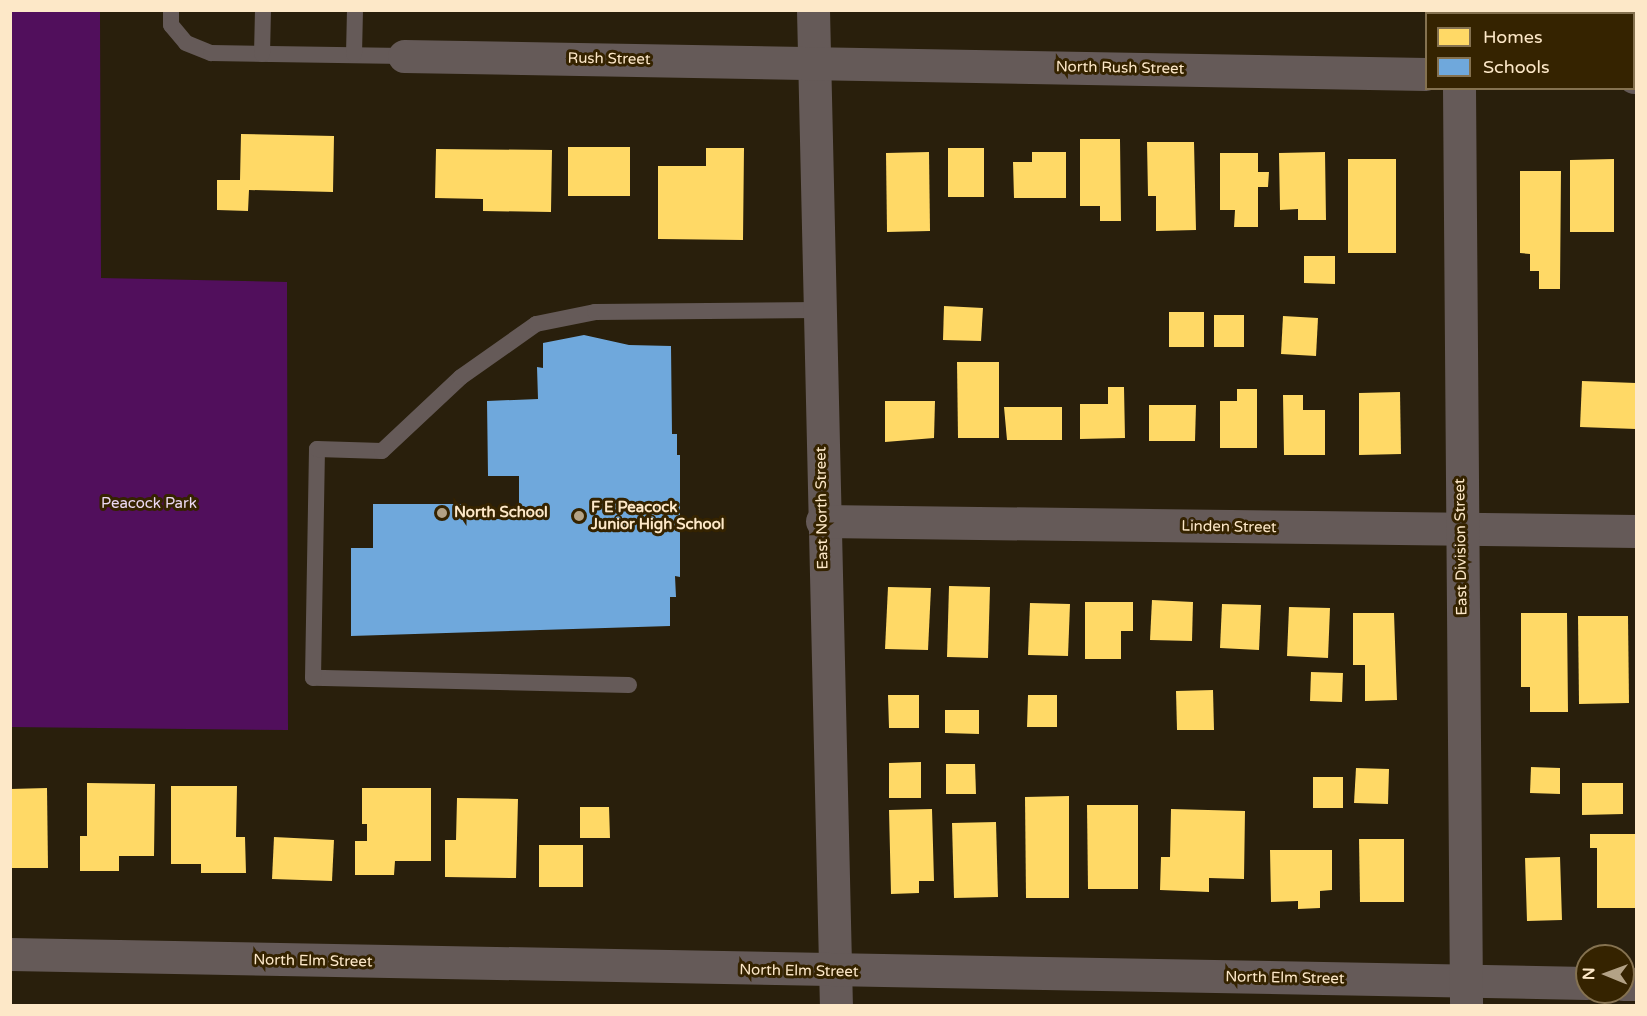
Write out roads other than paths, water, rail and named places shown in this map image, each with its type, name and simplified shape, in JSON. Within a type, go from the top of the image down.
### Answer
[{"type":"street","name":"East North Street","points":[[813,10],[822,521],[836,1005]]},
{"type":"street","name":"Rush Street","points":[[404,56],[813,62]]},
{"type":"street","name":"North Rush Street","points":[[813,62],[1425,74]]},
{"type":"street","name":"East Division Street","points":[[1459,90],[1466,993]]},
{"type":"street","name":"Linden Street","points":[[822,521],[1636,531]]},
{"type":"street","name":"North Elm Street","points":[[10,954],[836,972],[1466,993],[1575,984]]},
{"type":"lane","points":[[171,10],[171,25],[186,43],[211,53],[404,56]]},
{"type":"lane","points":[[262,54],[263,10]]},
{"type":"lane","points":[[354,54],[355,10]]},
{"type":"lane","points":[[629,685],[313,678],[316,448],[382,451],[461,377],[536,324],[595,312],[818,310]]},
{"type":"place","name":"North School","points":[[442,513]]},
{"type":"place","name":"F E Peacock Junior High School","points":[[579,516]]},
{"type":"park label","name":"Peacock Park","points":[[149,504]]}]
